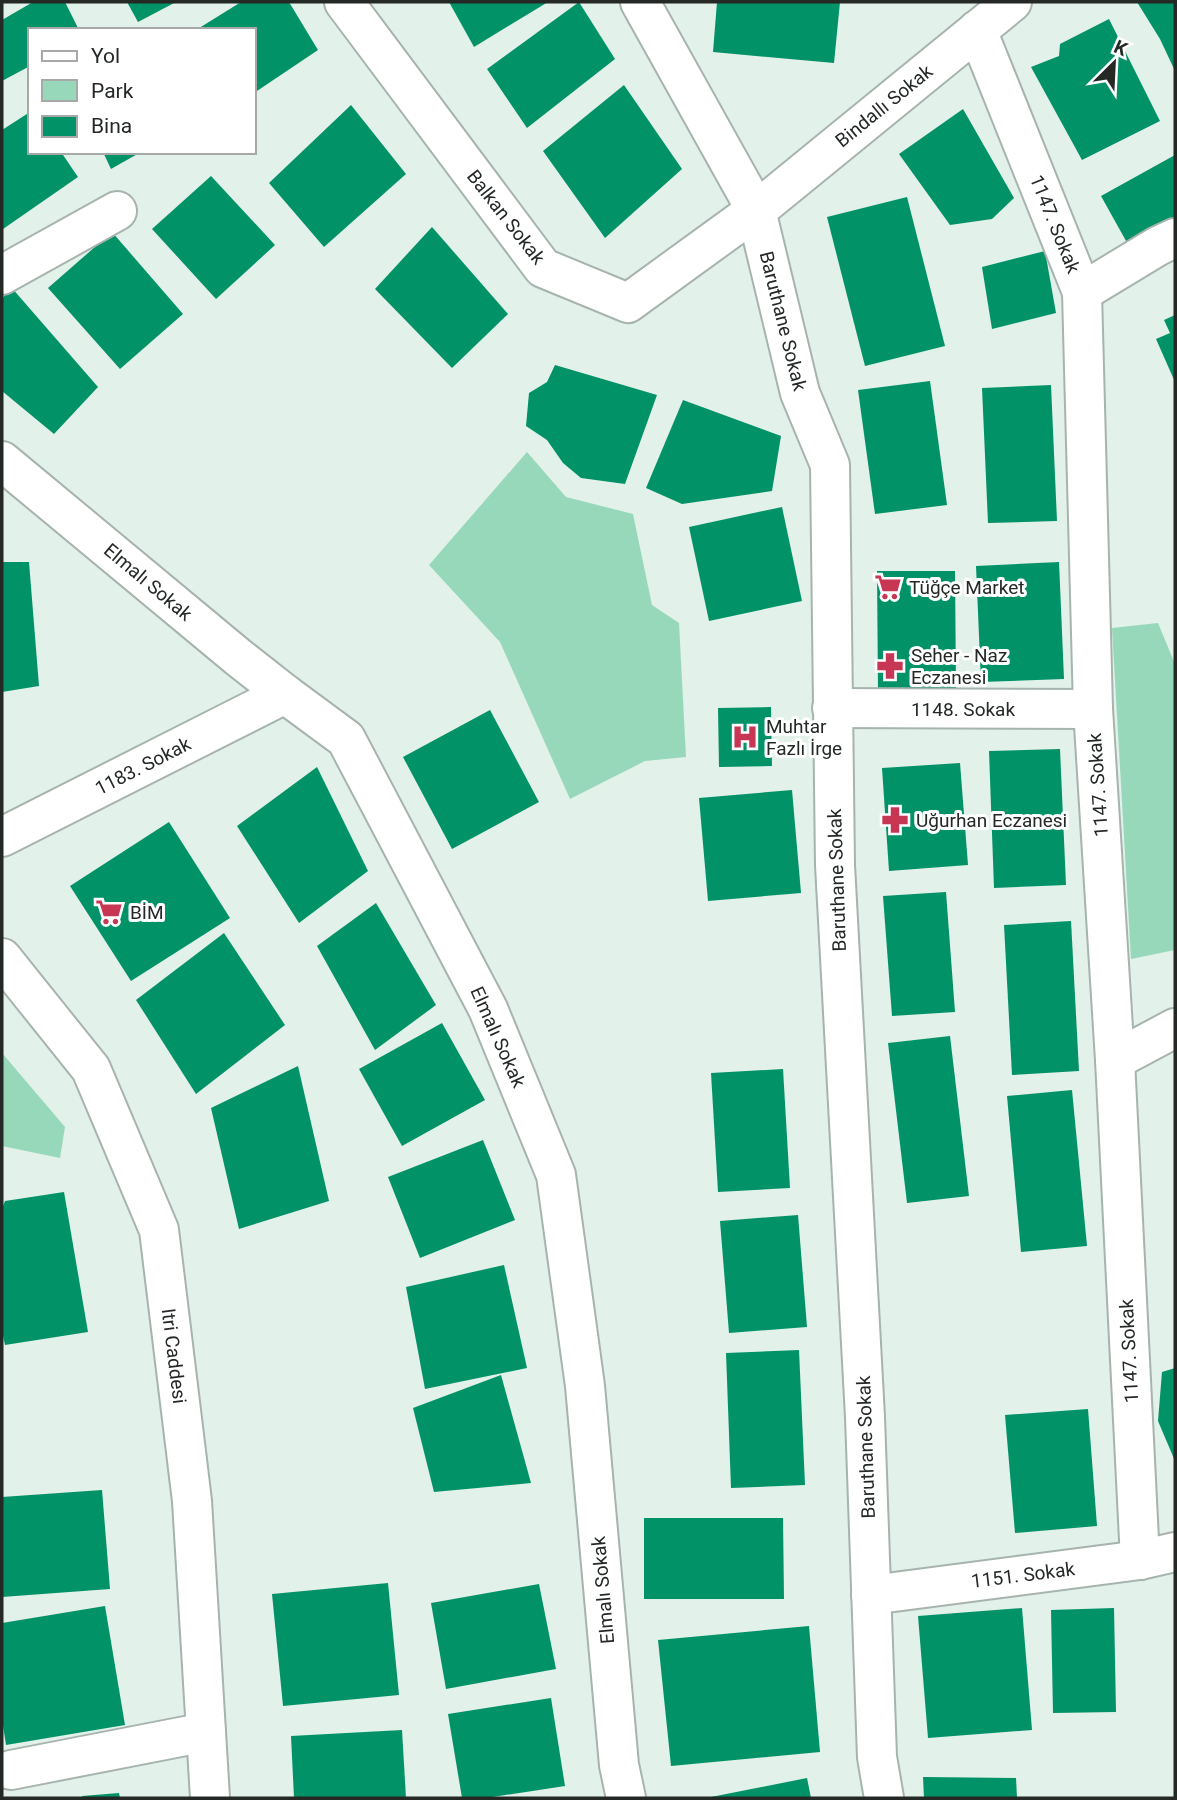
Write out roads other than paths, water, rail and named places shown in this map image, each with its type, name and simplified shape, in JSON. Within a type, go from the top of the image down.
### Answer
[{"type":"street","name":"Balkan Sokak","points":[[344,2],[543,268],[628,303],[756,210]]},
{"type":"street","name":"Baruthane Sokak","points":[[640,2],[756,210],[800,393],[830,465],[835,865],[865,1417],[877,1757],[884,1798]]},
{"type":"street","name":"Bindallı Sokak","points":[[756,210],[1012,2]]},
{"type":"street","name":"1147. Sokak","points":[[977,30],[1082,292],[1093,709],[1115,1060],[1158,1556]]},
{"type":"street","points":[[2,275],[117,211]]},
{"type":"street","points":[[1082,292],[1175,238]]},
{"type":"street","name":"Elmalı Sokak","points":[[2,461],[285,694],[346,739],[488,1009],[556,1175],[585,1386],[619,1765],[626,1798]]},
{"type":"street","name":"1183. Sokak","points":[[2,837],[285,694]]},
{"type":"street","name":"1148. Sokak","points":[[832,708],[1093,709]]},
{"type":"street","name":"Itri Caddesi","points":[[2,958],[91,1069],[159,1230],[192,1501],[209,1798]]},
{"type":"street","points":[[1115,1060],[1175,1028]]},
{"type":"street","name":"1151. Sokak","points":[[871,1595],[1158,1556]]},
{"type":"street","points":[[11,1770],[206,1732]]},
{"type":"place","name":"Tüğçe Market","points":[[888,587]]},
{"type":"place","name":"Seher - Naz Eczanesi","points":[[890,666]]},
{"type":"place","name":"Muhtar Fazlı İrge","points":[[745,737]]},
{"type":"place","name":"Uğurhan Eczanesi","points":[[895,820]]},
{"type":"place","name":"BİM","points":[[109,912]]}]
